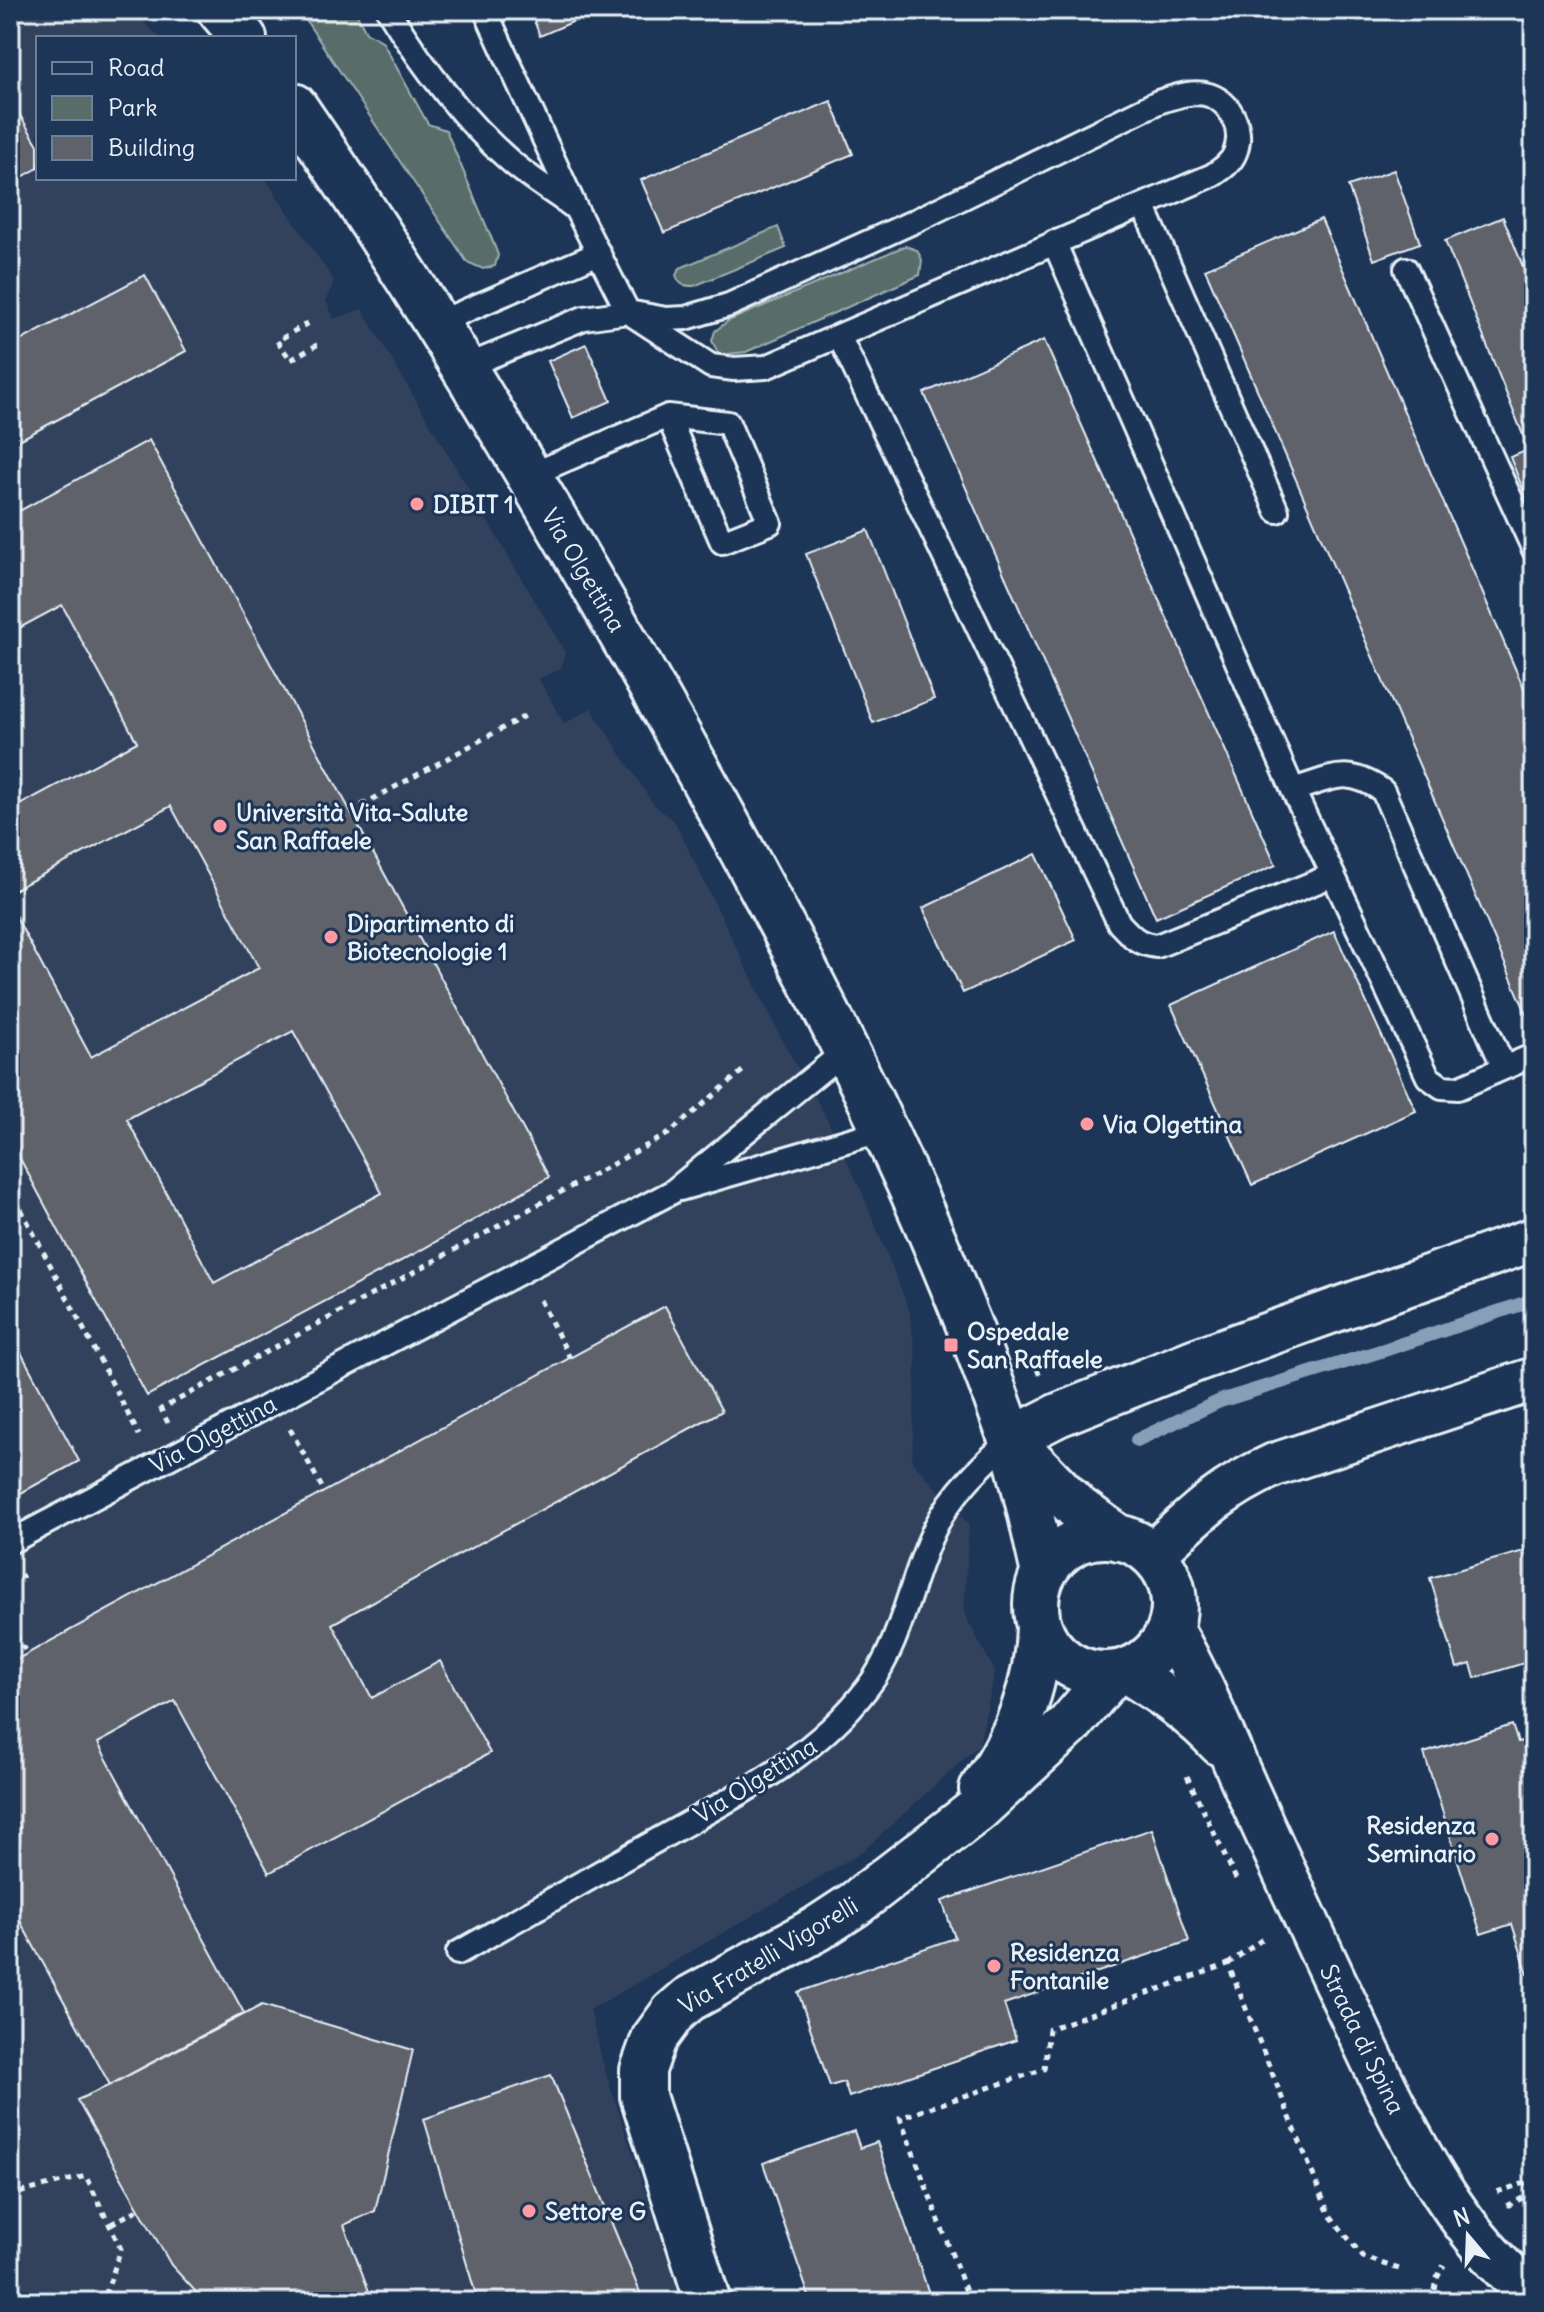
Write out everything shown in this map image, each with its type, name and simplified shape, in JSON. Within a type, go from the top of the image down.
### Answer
[{"type":"street","points":[[220,10],[242,36]]},
{"type":"street","name":"Via Olgettina","points":[[296,109],[435,324],[528,476],[656,693],[783,926],[884,1130],[958,1299],[1011,1439],[1044,1573]]},
{"type":"street","name":"Via Olgettina","points":[[1011,1439],[1058,1415],[1196,1360],[1534,1239]]},
{"type":"street","points":[[1136,1546],[1251,1475],[1274,1465],[1534,1379]]},
{"type":"street","name":"Via Olgettina","points":[[1011,1439],[1066,1498],[1136,1546]]},
{"type":"street","points":[[1107,1536],[1136,1546],[1171,1584],[1175,1602],[1171,1628],[1163,1644],[1146,1662],[1119,1673],[1088,1673],[1061,1660],[1045,1640],[1039,1626],[1036,1598],[1044,1573],[1061,1552],[1083,1539],[1107,1536]]},
{"type":"street","name":"Via Fratelli Vigorelli","points":[[955,1827],[990,1777],[1018,1726],[1035,1673],[1039,1626]]},
{"type":"street","name":"Strada di Spina","points":[[1171,1628],[1200,1680],[1324,1960],[1415,2146],[1471,2230],[1518,2284],[1534,2296]]},
{"type":"street","name":"Strada di Spina","points":[[1119,1673],[1173,1701],[1202,1724],[1232,1757]]},
{"type":"street","name":"Via Fratelli Vigorelli","points":[[708,2302],[643,2096],[643,2070],[654,2039],[673,2013],[689,1999],[817,1929],[855,1904],[1001,1791],[1119,1673]]},
{"type":"lane","points":[[388,10],[470,121],[510,161],[576,209]]},
{"type":"lane","points":[[462,368],[584,318],[628,312],[666,319],[707,314],[915,221],[1158,102],[1182,95],[1206,94],[1223,102],[1234,116],[1239,135],[1235,153],[1226,166],[1213,175],[840,338],[766,367],[734,369],[711,366],[628,312],[576,209],[485,10]]},
{"type":"lane","points":[[1143,205],[1277,511]]},
{"type":"lane","points":[[1054,242],[1293,790],[1428,1077],[1442,1087],[1458,1088],[1534,1055]]},
{"type":"lane","points":[[435,324],[599,253]]},
{"type":"lane","points":[[1406,269],[1534,550]]},
{"type":"lane","points":[[840,338],[1119,923],[1134,940],[1142,945],[1157,946],[1333,875]]},
{"type":"lane","points":[[528,476],[668,416],[728,423],[770,523],[722,542],[668,416]]},
{"type":"lane","points":[[1293,790],[1344,775],[1364,779],[1383,791],[1504,1068]]},
{"type":"lane","name":"Via Olgettina","points":[[672,1192],[845,1051]]},
{"type":"lane","points":[[752,1126],[749,1138],[754,1153],[770,1163]]},
{"type":"lane","name":"Via Olgettina","points":[[10,1542],[672,1192],[884,1130]]},
{"type":"lane","name":"Via Olgettina","points":[[458,1953],[783,1767],[824,1737],[882,1667],[928,1544],[948,1506],[970,1479],[1011,1439]]},
{"type":"path","points":[[308,323],[277,341],[291,360],[320,343]]},
{"type":"path","points":[[351,811],[525,716]]},
{"type":"path","points":[[172,1430],[161,1409],[668,1134],[746,1068]]},
{"type":"path","points":[[10,1188],[140,1436]]},
{"type":"path","points":[[537,1295],[570,1358]]},
{"type":"path","points":[[290,1429],[324,1491]]},
{"type":"path","points":[[10,1624],[27,1654]]},
{"type":"path","points":[[1183,1766],[1238,1884]]},
{"type":"path","points":[[970,2302],[900,2118],[1044,2069],[1049,2029],[1228,1964],[1264,1938],[1257,1924]]},
{"type":"path","points":[[1228,1964],[1329,2214],[1363,2257],[1402,2270]]},
{"type":"path","points":[[10,2200],[22,2192],[86,2176],[121,2249],[103,2302]]},
{"type":"path","points":[[1486,2195],[1534,2180]]},
{"type":"path","points":[[1506,2207],[1534,2192]]},
{"type":"path","points":[[111,2224],[139,2209]]},
{"type":"shaded area","points":[[10,10],[131,10],[158,36],[36,36],[36,180],[266,180],[334,281],[326,300],[334,319],[362,309],[565,652],[561,668],[539,679],[564,724],[591,708],[654,805],[675,822],[782,1040],[824,1113],[862,1192],[909,1309],[916,1358],[912,1461],[969,1525],[964,1613],[995,1672],[979,1745],[861,1853],[590,2010],[605,2071],[682,2302],[10,2302]]},
{"type":"green space","points":[[299,10],[355,10],[366,32],[382,41],[428,124],[446,130],[498,255],[495,266],[483,269],[467,262]]},
{"type":"green space","points":[[778,227],[786,248],[694,286],[682,284],[677,278],[680,268]]},
{"type":"green space","points":[[905,246],[917,250],[922,260],[920,275],[746,352],[719,355],[712,341],[715,331],[728,321]]},
{"type":"building","points":[[530,10],[600,10],[540,36]]},
{"type":"building","points":[[10,99],[36,142],[36,169],[10,184]]},
{"type":"building","points":[[831,101],[853,154],[664,233],[641,180]]},
{"type":"building","points":[[1394,170],[1420,243],[1374,260],[1348,186]]},
{"type":"building","points":[[1503,217],[1534,294],[1534,325],[1527,328],[1534,345],[1534,517],[1510,457],[1529,450],[1445,241]]},
{"type":"building","points":[[1321,219],[1534,712],[1534,1031],[1205,269]]},
{"type":"building","points":[[145,275],[186,351],[10,445],[10,346]]},
{"type":"building","points":[[1044,340],[1276,865],[1156,918],[924,393]]},
{"type":"building","points":[[586,344],[611,401],[573,418],[548,361]]},
{"type":"building","name":"Dipartimento di Biotecnologie 1","points":[[149,440],[549,1177],[414,1254],[147,1396],[10,1140],[10,906],[91,1057],[259,968],[171,806],[10,892],[10,810],[137,742],[62,605],[10,633],[10,516]],"holes":[[[293,1031],[382,1193],[214,1283],[127,1119]]]},
{"type":"building","points":[[868,530],[934,699],[873,723],[806,554]]},
{"type":"building","points":[[1036,854],[1076,940],[963,993],[923,908]]},
{"type":"building","points":[[1334,931],[1416,1111],[1252,1185],[1171,1005]]},
{"type":"building","points":[[665,1306],[722,1411],[332,1624],[372,1698],[440,1661],[490,1753],[269,1873],[175,1701],[98,1743],[244,2013],[110,2085],[10,1903],[10,1663]]},
{"type":"building","points":[[10,1332],[79,1461],[10,1499]]},
{"type":"building","points":[[1534,1548],[1534,1660],[1475,1678],[1471,1664],[1457,1668],[1430,1578]]},
{"type":"building","name":"Residenza Seminario","points":[[1512,1725],[1518,1742],[1533,1738],[1534,1743],[1534,1993],[1512,1924],[1481,1934],[1424,1753]]},
{"type":"building","name":"Residenza Fontanile","points":[[1152,1829],[1189,1941],[1004,2004],[1016,2040],[849,2097],[844,2082],[830,2086],[798,1992],[955,1938],[942,1901]]},
{"type":"building","points":[[262,2005],[413,2050],[375,2211],[344,2225],[373,2302],[200,2302],[196,2292],[171,2265],[77,2100]]},
{"type":"building","name":"Settore G","points":[[551,2075],[644,2302],[478,2302],[424,2119]]},
{"type":"building","points":[[854,2131],[860,2148],[877,2142],[932,2302],[811,2302],[763,2163]]},
{"type":"waterway","points":[[1137,1440],[1220,1401],[1534,1300]]},
{"type":"place","name":"DIBIT 1","points":[[417,504]]},
{"type":"place","name":"Università Vita-Salute San Raffaele","points":[[220,826]]},
{"type":"place","name":"Dipartimento di Biotecnologie 1","points":[[331,937]]},
{"type":"place","name":"Via Olgettina","points":[[1087,1124]]},
{"type":"place","name":"Ospedale San Raffaele","points":[[951,1345]]},
{"type":"place","name":"Residenza Seminario","points":[[1492,1839]]},
{"type":"place","name":"Residenza Fontanile","points":[[994,1966]]},
{"type":"place","name":"Settore G","points":[[529,2211]]}]
